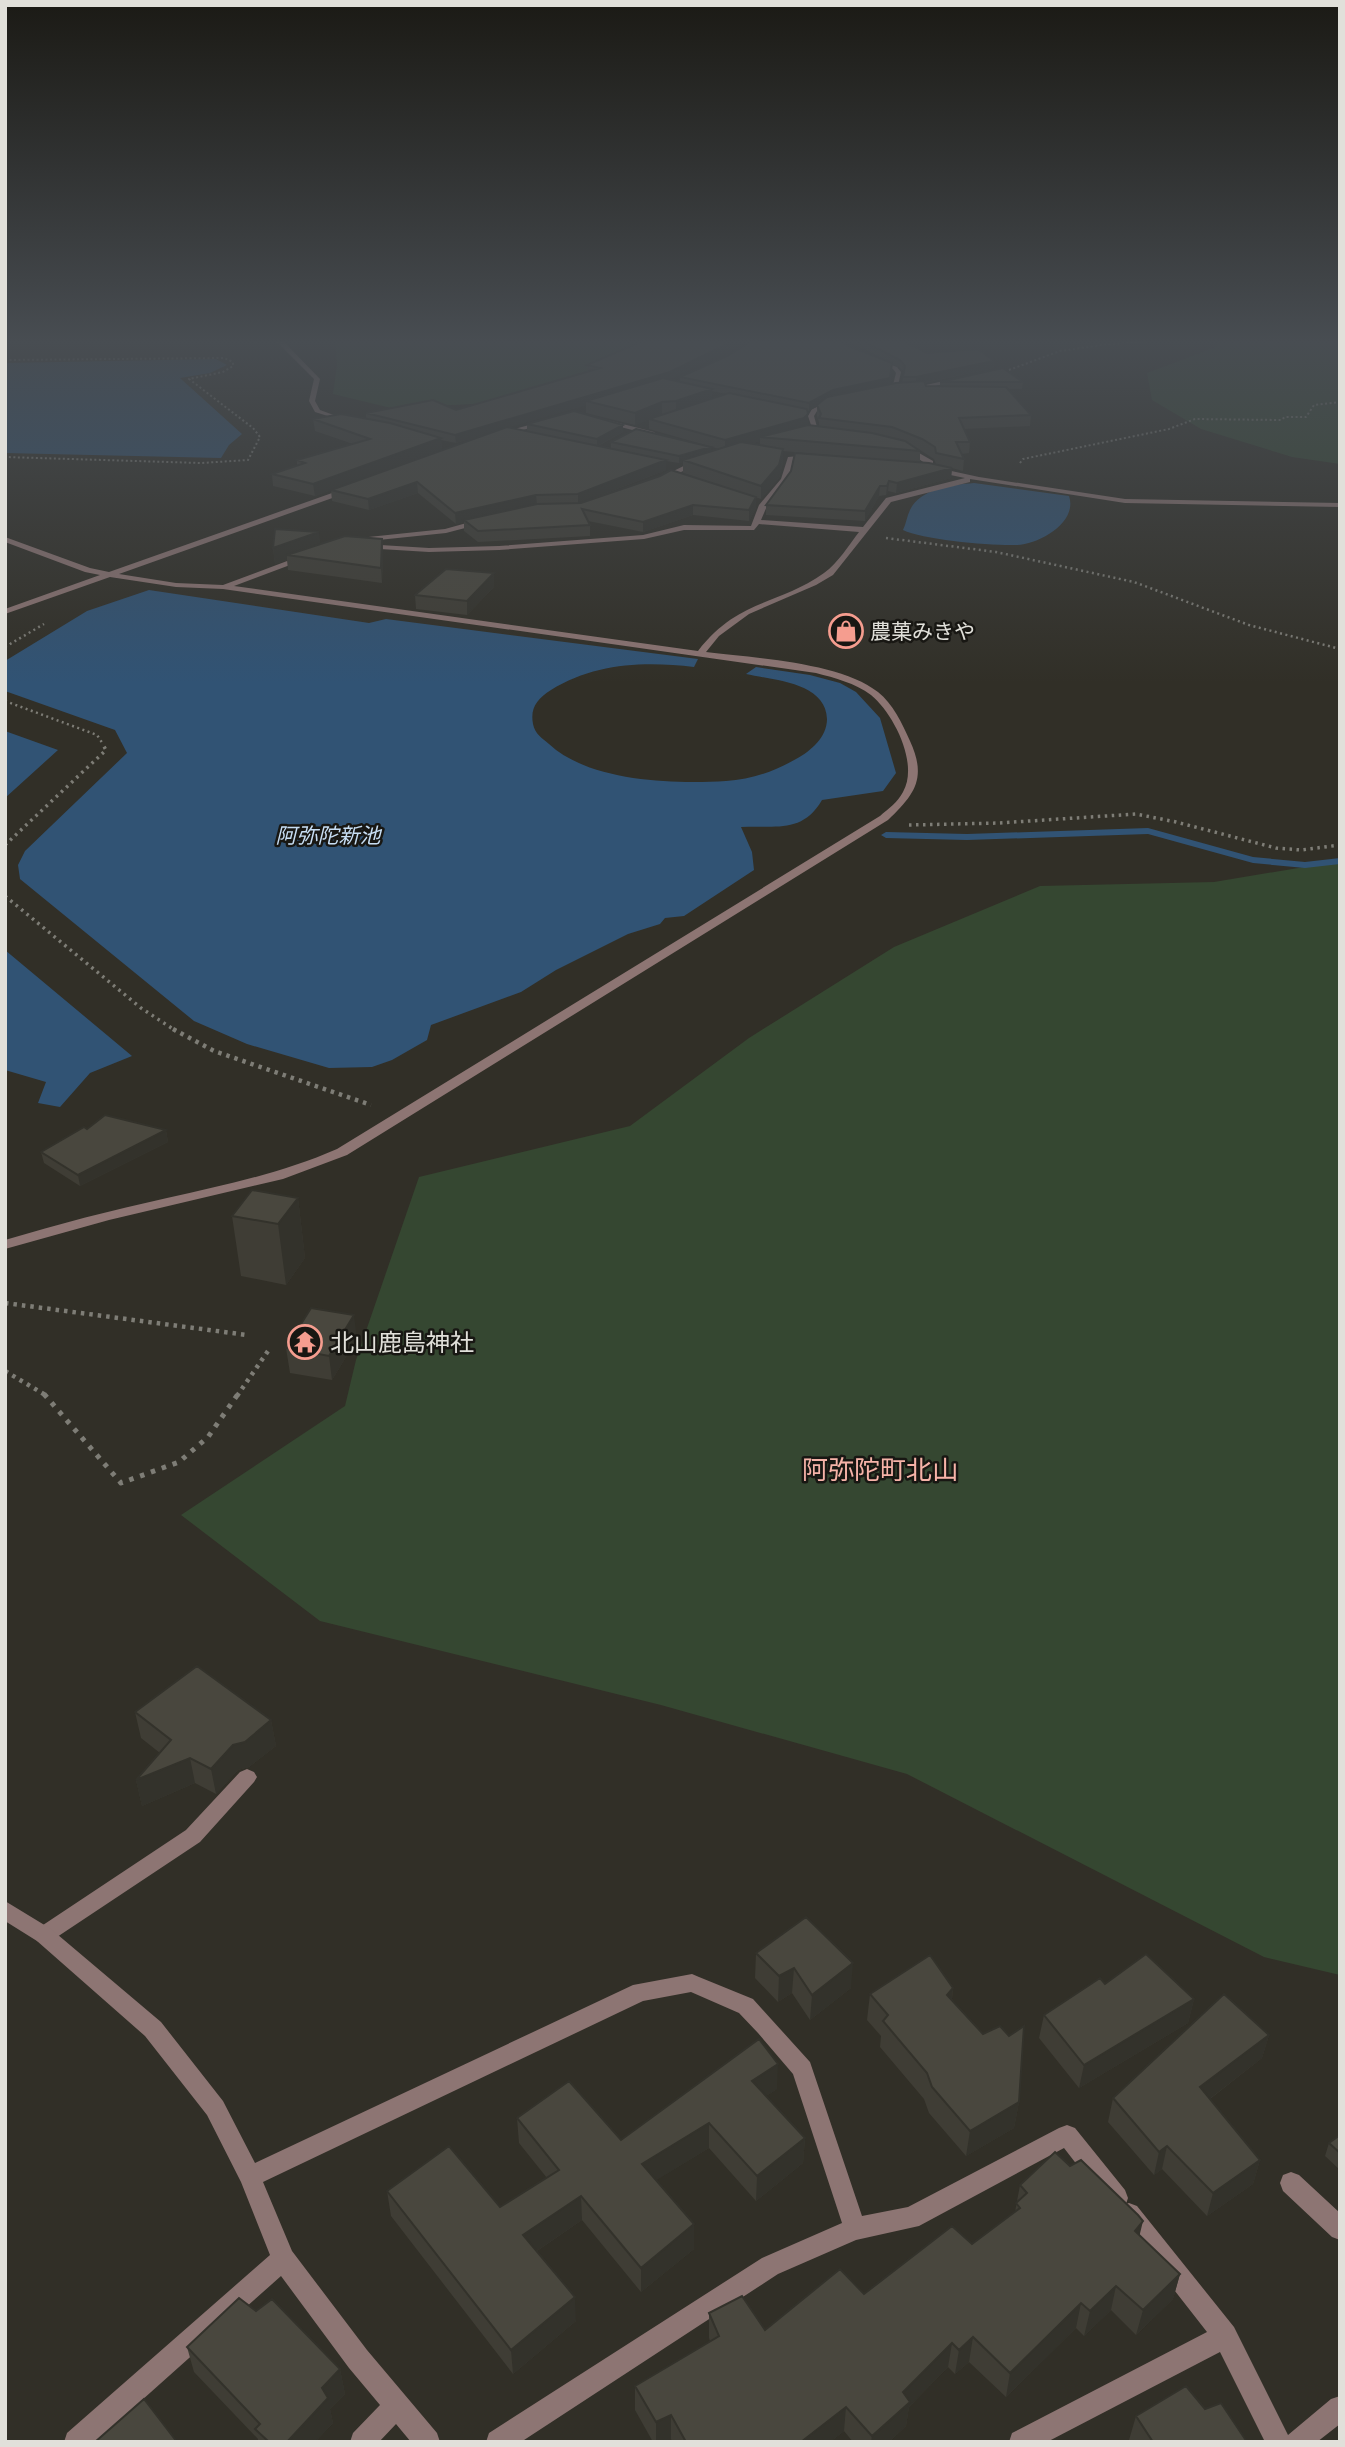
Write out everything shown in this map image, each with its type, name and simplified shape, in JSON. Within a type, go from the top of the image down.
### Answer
[{"type":"street","points":[[919,454],[930,463],[929,468]]},
{"type":"street","points":[[644,485],[708,457]]},
{"type":"street","points":[[781,457],[825,458]]},
{"type":"street","points":[[490,519],[446,531],[362,538],[349,543],[367,547],[429,550],[499,548],[644,537],[655,532],[689,528],[754,528],[763,505],[785,479],[790,458]]},
{"type":"street","points":[[665,465],[679,468]]},
{"type":"street","points":[[916,467],[1125,501],[1340,505]]},
{"type":"street","points":[[670,474],[684,478]]},
{"type":"street","points":[[702,652],[715,632],[735,617],[817,582],[830,573],[889,500],[909,499],[936,486],[979,479]]},
{"type":"street","points":[[5,612],[356,486]]},
{"type":"street","points":[[750,500],[763,505]]},
{"type":"street","points":[[757,522],[866,530]]},
{"type":"street","points":[[5,539],[88,570],[111,575],[176,585],[223,587],[817,670],[853,680],[880,695],[896,717],[915,764],[909,792],[884,818],[342,1152],[308,1168],[268,1180],[157,1204],[5,1245]]},
{"type":"street","points":[[223,587],[313,554]]},
{"type":"street","points":[[44,1936],[193,1836],[247,1777]]},
{"type":"street","points":[[5,1910],[44,1936],[153,2029],[215,2108],[250,2177],[283,2259],[428,2442]]},
{"type":"street","points":[[250,2177],[640,1992],[692,1983],[746,2006],[802,2069],[855,2229]]},
{"type":"street","points":[[498,2442],[770,2266],[855,2229],[911,2218],[1067,2135],[1226,2336],[1278,2442]]},
{"type":"street","points":[[1291,2183],[1340,2229]]},
{"type":"street","points":[[76,2442],[283,2259]]},
{"type":"street","points":[[1021,2442],[1226,2336]]},
{"type":"street","points":[[362,2442],[397,2405]]},
{"type":"street","points":[[1297,2442],[1340,2408]]},
{"type":"path","points":[[5,457],[201,463],[248,460],[251,454]]},
{"type":"path","points":[[1018,485],[1025,467],[1020,461],[1047,454]]},
{"type":"path","points":[[866,530],[873,535],[890,538],[1039,560],[1133,582],[1249,625],[1340,649]]},
{"type":"path","points":[[5,701],[97,734],[106,750],[5,845]]},
{"type":"path","points":[[884,818],[915,827],[1136,814],[1156,816],[1265,846],[1297,850],[1340,845]]},
{"type":"path","points":[[5,896],[141,1008],[183,1036],[214,1051],[347,1098]]},
{"type":"path","points":[[5,1303],[247,1335]]},
{"type":"path","points":[[5,1371],[47,1396],[121,1483],[179,1462],[208,1437],[268,1351]]},
{"type":"green space","points":[[1283,454],[1340,454],[1340,464]]},
{"type":"green space","points":[[1340,861],[1340,1975],[1264,1957],[907,1774],[661,1705],[320,1621],[181,1515],[345,1406],[356,1360],[419,1177],[630,1126],[749,1038],[894,947],[1040,886],[1214,882]]},
{"type":"water","points":[[57,454],[223,454],[221,458]]},
{"type":"water","points":[[974,483],[1069,496],[1068,514],[1063,523],[1046,536],[1017,545],[942,539],[903,530],[910,510],[929,492]]},
{"type":"water","name":"阿弥陀新池","points":[[149,590],[369,623],[386,619],[698,659],[694,667],[657,664],[602,669],[567,681],[551,690],[536,704],[532,718],[539,736],[566,757],[586,766],[633,778],[682,782],[745,779],[796,759],[812,748],[824,732],[827,719],[824,707],[818,697],[808,690],[783,681],[746,674],[756,667],[810,675],[840,683],[856,692],[880,718],[896,773],[883,791],[822,800],[814,811],[797,823],[777,827],[741,827],[752,852],[754,870],[684,916],[665,918],[660,924],[628,934],[556,970],[521,992],[431,1025],[427,1040],[392,1060],[372,1067],[329,1068],[247,1044],[194,1021],[20,879],[18,865],[25,851],[127,753],[115,730],[5,691],[5,661],[87,611]]},
{"type":"water","points":[[5,731],[58,750],[5,798]]},
{"type":"water","points":[[5,950],[132,1056],[90,1073],[60,1107],[38,1103],[46,1082],[5,1070]]},
{"type":"building","points":[[317,454],[396,454],[313,484],[272,474],[305,463],[297,460]]},
{"type":"building","points":[[431,454],[638,454],[666,460],[578,494],[536,495],[455,513],[417,482],[368,499],[331,490]]},
{"type":"building","points":[[702,454],[782,454],[779,465],[761,486],[683,460]]},
{"type":"building","points":[[795,454],[929,463],[952,468],[897,483],[889,481],[887,486],[880,486],[865,511],[766,505],[791,471]]},
{"type":"building","points":[[942,454],[962,454],[964,459]]},
{"type":"building","points":[[671,470],[756,497],[749,510],[693,505],[643,522],[582,509],[590,525],[478,531],[464,520],[537,504],[581,503]]},
{"type":"building","points":[[275,529],[319,532],[273,548]]},
{"type":"building","points":[[345,536],[382,539],[381,568],[287,555]]},
{"type":"building","points":[[446,569],[494,573],[467,601],[415,595]]},
{"type":"building","points":[[105,1115],[166,1130],[78,1175],[41,1152],[84,1127],[87,1129]]},
{"type":"building","points":[[252,1190],[298,1198],[278,1224],[232,1216]]},
{"type":"building","points":[[311,1308],[354,1315],[329,1356],[286,1348]]},
{"type":"building","points":[[197,1666],[271,1720],[245,1742],[233,1745],[211,1769],[190,1758],[136,1780],[171,1740],[135,1712]]},
{"type":"building","points":[[806,1917],[853,1963],[812,1995],[794,1968],[779,1976],[756,1953]]},
{"type":"building","points":[[1146,1954],[1194,1999],[1084,2065],[1044,2015],[1100,1978],[1105,1984]]},
{"type":"building","points":[[930,1955],[953,1988],[947,1995],[983,2034],[1000,2026],[1009,2036],[1024,2026],[1019,2102],[970,2131],[932,2087],[927,2073],[883,2021],[888,2015],[870,1994]]},
{"type":"building","points":[[1224,1994],[1269,2035],[1200,2087],[1260,2160],[1213,2193],[1167,2146],[1159,2152],[1113,2098]]},
{"type":"building","points":[[759,2039],[778,2064],[752,2081],[805,2138],[757,2176],[709,2123],[642,2164],[694,2224],[641,2268],[581,2196],[523,2235],[575,2297],[511,2350],[387,2191],[449,2146],[500,2207],[559,2170],[517,2118],[569,2081],[621,2140]]},
{"type":"building","points":[[1340,2135],[1340,2153],[1329,2143]]},
{"type":"building","points":[[1055,2152],[1070,2166],[1081,2160],[1138,2215],[1143,2221],[1135,2231],[1180,2274],[1143,2310],[1116,2286],[1090,2311],[1081,2303],[1010,2373],[973,2337],[959,2350],[952,2343],[903,2392],[910,2402],[872,2436],[846,2407],[801,2442],[686,2442],[671,2415],[656,2422],[635,2386],[719,2336],[709,2313],[742,2296],[765,2330],[840,2269],[864,2294],[952,2226],[972,2244],[1020,2208],[1016,2203],[1027,2193],[1020,2185]]},
{"type":"building","points":[[239,2298],[256,2311],[272,2299],[340,2369],[322,2388],[328,2398],[287,2442],[269,2442],[255,2429],[260,2424],[187,2347]]},
{"type":"building","points":[[1186,2386],[1205,2409],[1221,2403],[1247,2442],[1153,2442],[1136,2416]]},
{"type":"building","points":[[144,2399],[177,2442],[95,2442]]},
{"type":"waterway","points":[[886,835],[967,837],[1148,831],[1253,860],[1305,865],[1340,861]]},
{"type":"place","name":"農菓みきや","points":[[846,631]]},
{"type":"place","name":"北山鹿島神社","points":[[305,1342]]},
{"type":"district","name":"阿弥陀町北山","points":[[880,1470]]}]
